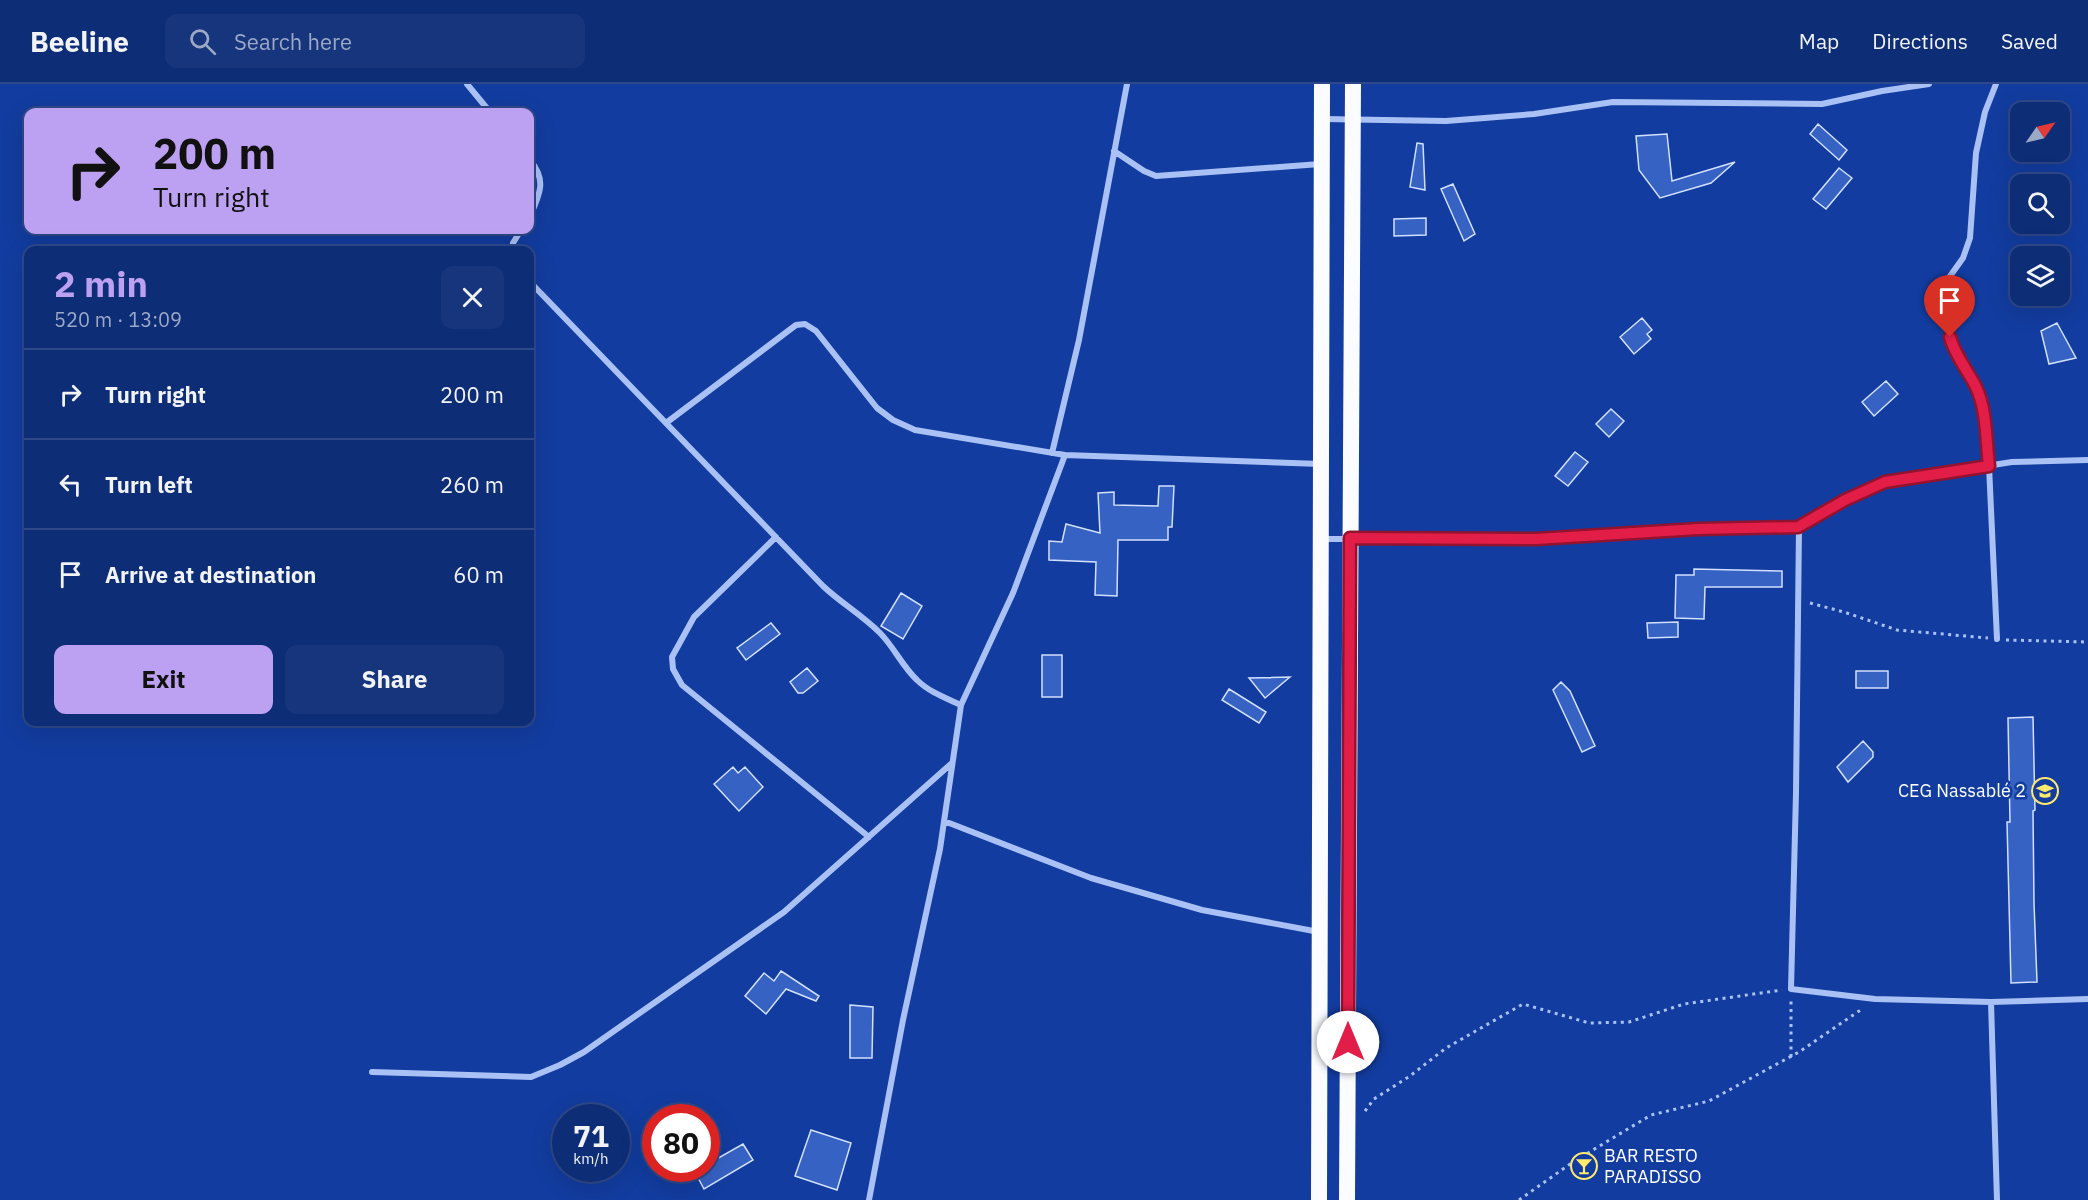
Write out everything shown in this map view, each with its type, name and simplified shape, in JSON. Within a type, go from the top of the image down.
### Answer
[{"type":"highway","points":[[1319,1200],[1322,84]]},
{"type":"highway","points":[[1347,1200],[1353,84]]},
{"type":"street","points":[[467,84],[487,108]]},
{"type":"street","points":[[1052,453],[1078,340],[1127,84]]},
{"type":"street","points":[[1322,119],[1446,121],[1534,114],[1613,102],[1822,104],[1929,84]]},
{"type":"street","points":[[1996,84],[1985,112],[1976,153],[1970,238],[1963,258],[1948,279],[1947,322],[1954,352],[1976,387],[1982,403],[1989,466],[1997,639]]},
{"type":"street","points":[[1114,152],[1156,177],[1321,164]]},
{"type":"street","points":[[534,165],[538,170],[541,189],[534,206]]},
{"type":"street","points":[[534,286],[823,586],[882,634],[918,681],[933,692],[961,705]]},
{"type":"street","points":[[666,423],[796,325],[805,324],[816,331],[877,408],[892,420],[915,430],[1065,455],[1322,464]]},
{"type":"street","points":[[869,1200],[944,821],[961,705],[1013,593],[1065,455]]},
{"type":"street","points":[[1322,539],[1536,539],[1698,529],[1798,527],[1845,500],[1885,482],[2012,462],[2088,460]]},
{"type":"street","points":[[1798,527],[1796,793],[1791,989],[1875,999],[1991,1002],[2088,999]]},
{"type":"street","points":[[776,537],[694,617],[672,657],[673,669],[682,685],[869,837]]},
{"type":"street","points":[[372,1072],[531,1077],[561,1065],[584,1052],[784,912],[953,762]]},
{"type":"street","points":[[944,821],[1102,882],[1202,910],[1321,932]]},
{"type":"street","points":[[1991,1002],[1997,1200]]},
{"type":"path","points":[[1796,600],[1844,612],[1897,630],[1997,639],[2088,642]]},
{"type":"path","points":[[1348,1138],[1374,1099],[1410,1076],[1446,1048],[1523,1004],[1589,1023],[1629,1022],[1684,1004],[1791,989],[1791,1057]]},
{"type":"path","points":[[1519,1200],[1573,1162],[1651,1115],[1709,1101],[1791,1057],[1875,999]]},
{"type":"building","points":[[1818,124],[1847,150],[1839,160],[1810,134]]},
{"type":"building","points":[[1667,134],[1672,181],[1735,162],[1711,183],[1660,198],[1639,170],[1636,136]]},
{"type":"building","points":[[1417,143],[1423,144],[1425,190],[1410,187]]},
{"type":"building","points":[[1839,168],[1852,178],[1826,209],[1813,199]]},
{"type":"building","points":[[1453,184],[1475,234],[1464,241],[1441,189]]},
{"type":"building","points":[[1426,218],[1426,235],[1394,236],[1394,219]]},
{"type":"building","points":[[1642,318],[1652,330],[1647,334],[1651,339],[1634,354],[1620,337]]},
{"type":"building","points":[[2057,323],[2076,358],[2049,364],[2041,331]]},
{"type":"building","points":[[1886,381],[1898,394],[1874,416],[1862,402]]},
{"type":"building","points":[[1611,409],[1624,421],[1609,437],[1596,424]]},
{"type":"building","points":[[1575,452],[1588,462],[1568,486],[1555,476]]},
{"type":"building","points":[[1159,486],[1174,486],[1172,527],[1168,527],[1168,540],[1118,540],[1117,596],[1095,595],[1096,562],[1049,560],[1049,541],[1062,542],[1066,524],[1100,533],[1098,493],[1114,492],[1114,505],[1158,506]]},
{"type":"building","points":[[1694,569],[1782,571],[1782,587],[1705,587],[1704,619],[1675,618],[1676,575],[1694,575]]},
{"type":"building","points":[[901,593],[922,606],[903,639],[881,626]]},
{"type":"building","points":[[1678,622],[1678,637],[1648,638],[1647,623]]},
{"type":"building","points":[[771,623],[780,634],[746,660],[737,648]]},
{"type":"building","points":[[1042,655],[1062,655],[1062,697],[1042,697]]},
{"type":"building","points":[[807,668],[818,681],[803,693],[798,693],[790,682]]},
{"type":"building","points":[[1856,671],[1888,671],[1888,688],[1856,688]]},
{"type":"building","points":[[1290,677],[1265,698],[1249,678]]},
{"type":"building","points":[[1561,682],[1570,691],[1595,746],[1582,752],[1553,690]]},
{"type":"building","points":[[1229,689],[1266,712],[1259,723],[1222,700]]},
{"type":"building","points":[[2033,717],[2034,903],[2037,982],[2011,983],[2007,822],[2010,822],[2008,718]]},
{"type":"building","points":[[1863,741],[1873,752],[1873,757],[1848,782],[1837,767]]},
{"type":"building","points":[[733,767],[738,773],[745,767],[763,787],[739,811],[714,784]]},
{"type":"building","points":[[781,971],[819,996],[816,1001],[786,989],[766,1014],[745,996],[764,973],[774,981]]},
{"type":"building","points":[[850,1005],[873,1007],[872,1058],[850,1058]]},
{"type":"building","points":[[811,1130],[851,1143],[837,1190],[795,1176]]},
{"type":"building","points":[[743,1144],[753,1160],[720,1180],[720,1157]]},
{"type":"building","points":[[700,1182],[716,1182],[704,1189]]},
{"type":"place","name":"CEG Nassablé 2","points":[[2045,791]]},
{"type":"place","name":"BAR RESTO PARADISSO","points":[[1584,1166]]},
{"type":"route","points":[[1348,1042],[1350,538],[1536,539],[1698,529],[1798,527],[1845,500],[1885,482],[1989,466],[1982,403],[1976,387],[1954,352],[1950,337]]}]
